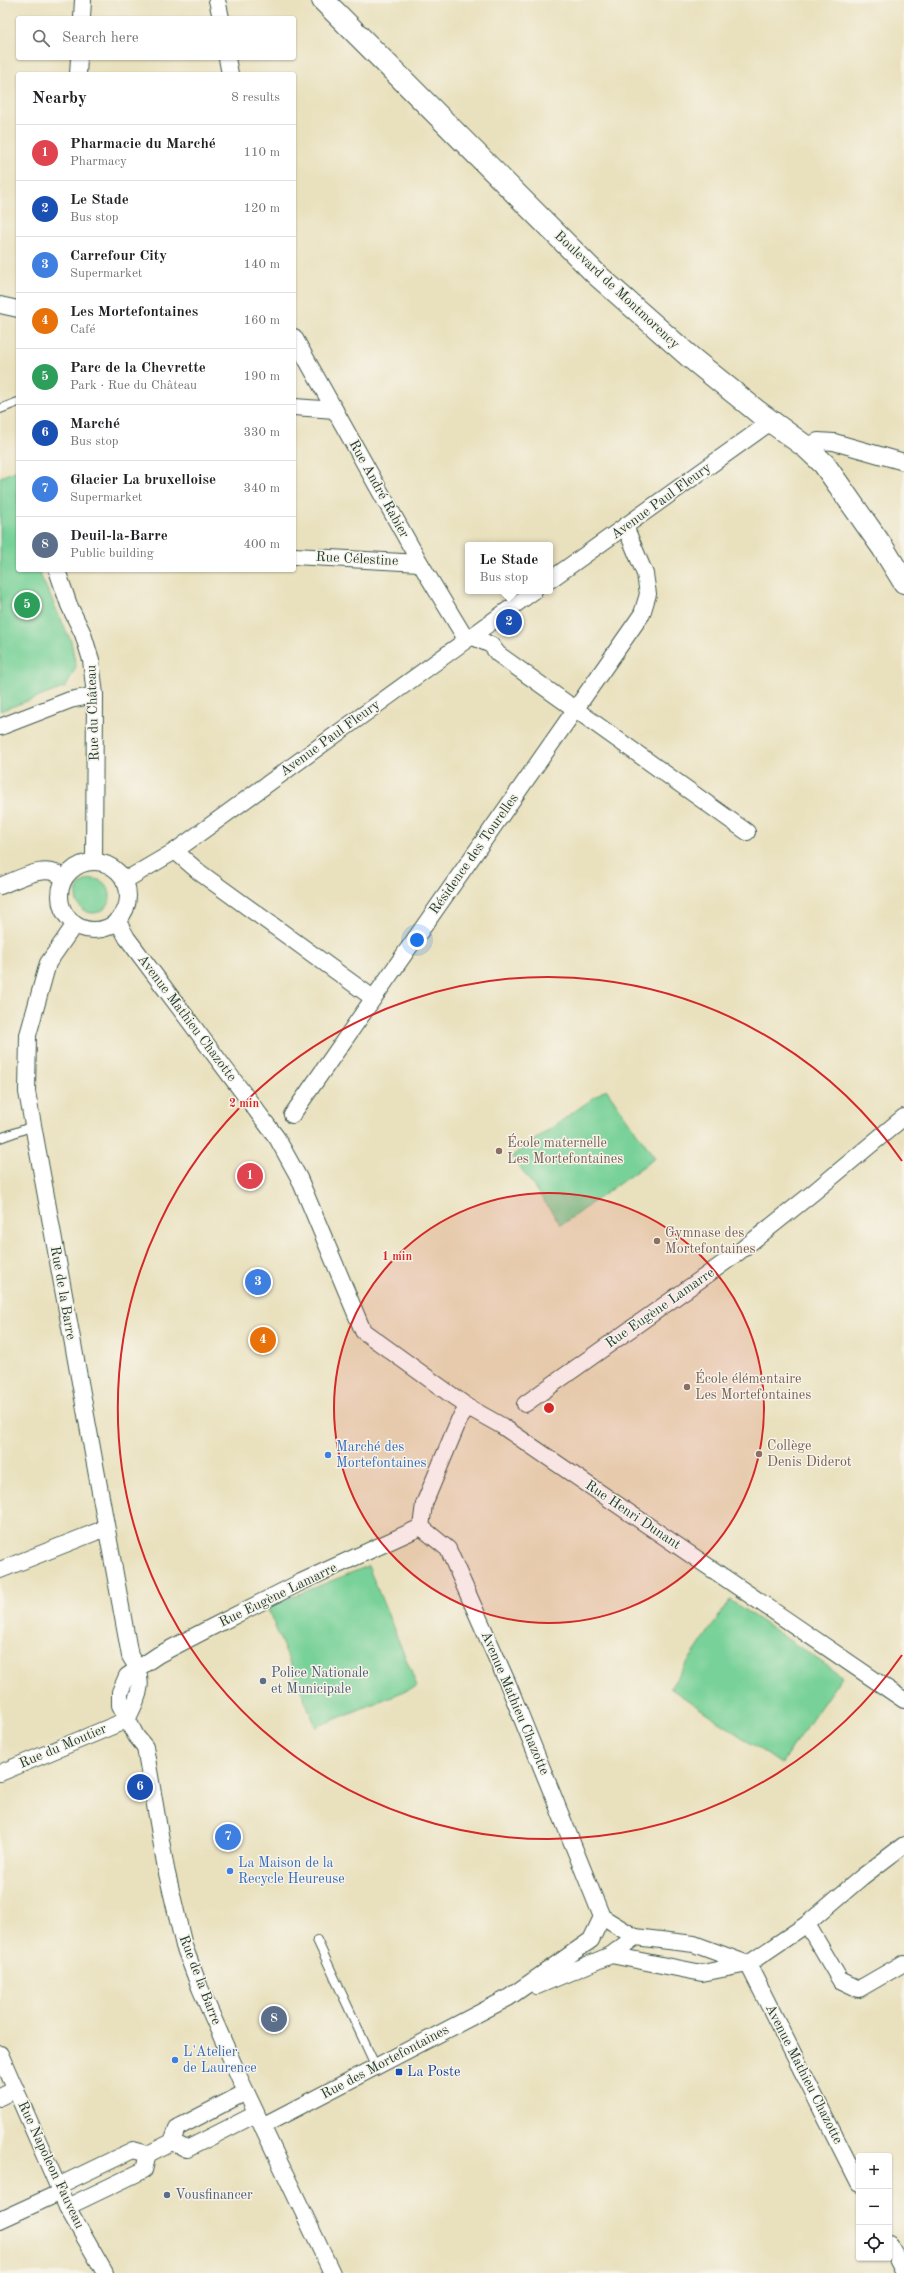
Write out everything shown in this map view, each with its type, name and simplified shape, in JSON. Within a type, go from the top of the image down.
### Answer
[{"type":"street","points":[[82,16],[83,0]]},
{"type":"street","points":[[217,0],[220,16]]},
{"type":"street","name":"Boulevard de Montmorency","points":[[323,0],[596,274],[690,357],[806,447],[835,478],[904,582]]},
{"type":"street","points":[[78,72],[79,60]]},
{"type":"street","points":[[227,60],[230,72]]},
{"type":"street","points":[[0,305],[16,309]]},
{"type":"street","name":"Rue André Rabier","points":[[296,341],[420,563],[468,637]]},
{"type":"street","points":[[296,407],[335,410]]},
{"type":"street","name":"Avenue Paul Fleury","points":[[553,578],[772,421]]},
{"type":"street","points":[[806,447],[818,441],[834,442],[904,462]]},
{"type":"street","name":"Résidence des Tourelles","points":[[292,1115],[642,614],[648,594],[645,574],[625,526]]},
{"type":"street","name":"Rue Célestine","points":[[296,556],[420,563]]},
{"type":"street","name":"Rue du Château","points":[[58,572],[91,660],[95,695],[94,862]]},
{"type":"street","name":"Avenue Paul Fleury","points":[[124,881],[175,851],[468,637],[530,594]]},
{"type":"street","points":[[468,637],[491,646],[498,654],[575,711],[747,832]]},
{"type":"street","points":[[0,727],[70,700],[95,695]]},
{"type":"street","points":[[175,851],[199,872],[373,998]]},
{"type":"street","points":[[94,862],[112,867],[124,881],[128,891],[124,910],[117,920],[102,928],[93,930],[75,924],[62,908],[61,889],[64,879],[77,867],[94,862]]},
{"type":"street","points":[[0,886],[45,870],[59,873],[64,879]]},
{"type":"street","name":"Avenue Mathieu Chazotte","points":[[117,920],[127,938],[277,1138],[299,1178],[363,1331]]},
{"type":"street","name":"Rue de la Barre","points":[[75,924],[48,964],[28,1035],[27,1092],[130,1656],[138,1668],[127,1676],[120,1692],[120,1705],[127,1720],[145,1747],[166,1869],[184,1946],[200,1988],[246,2092],[332,2273]]},
{"type":"street","name":"Rue Eugène Lamarre","points":[[525,1404],[735,1255],[904,1117]]},
{"type":"street","name":"Rue Henri Dunant","points":[[363,1331],[468,1407],[502,1426],[904,1700]]},
{"type":"street","points":[[421,1528],[424,1504],[459,1420],[468,1407]]},
{"type":"street","points":[[0,1570],[106,1528]]},
{"type":"street","name":"Avenue Mathieu Chazotte","points":[[421,1528],[448,1549],[508,1684],[602,1917]]},
{"type":"street","name":"Rue Eugène Lamarre","points":[[138,1668],[171,1648],[301,1582],[421,1528]]},
{"type":"street","name":"Rue du Moutier","points":[[0,1773],[127,1720]]},
{"type":"street","points":[[611,1955],[702,1973],[748,1964],[807,1924],[862,1877],[904,1845]]},
{"type":"street","points":[[602,1917],[635,1937],[694,1944],[748,1964]]},
{"type":"street","name":"Rue des Mortefontaines","points":[[508,1998],[591,1940],[602,1917]]},
{"type":"street","points":[[807,1924],[840,1980],[858,1989],[904,1963]]},
{"type":"street","points":[[611,1955],[635,1937]]},
{"type":"street","name":"Rue des Mortefontaines","points":[[172,2142],[187,2149],[259,2120],[376,2067],[508,1998],[611,1955]]},
{"type":"street","name":"Avenue Mathieu Chazotte","points":[[748,1964],[856,2178]]},
{"type":"street","name":"Rue Napoleon Fauveau","points":[[0,2054],[67,2207],[105,2273]]},
{"type":"street","points":[[0,2097],[16,2090]]},
{"type":"street","points":[[0,2220],[133,2150],[148,2154],[172,2142],[177,2128],[246,2092]]},
{"type":"street","points":[[67,2207],[144,2170],[148,2154]]},
{"type":"street","points":[[892,2249],[904,2272]]},
{"type":"lane","points":[[0,409],[16,403]]},
{"type":"lane","points":[[0,1138],[33,1126]]},
{"type":"lane","points":[[317,1940],[376,2067]]},
{"type":"green space","points":[[16,471],[16,572],[39,572],[71,641],[76,667],[66,687],[0,711],[0,477]]},
{"type":"green space","points":[[96,879],[105,884],[109,889],[109,903],[105,908],[100,912],[90,913],[86,912],[77,903],[76,893],[77,889],[86,880]]},
{"type":"green space","points":[[606,1089],[655,1158],[561,1225],[512,1156]]},
{"type":"green space","points":[[368,1566],[417,1686],[316,1727],[267,1607]]},
{"type":"green space","points":[[730,1600],[842,1676],[781,1764],[670,1688]]},
{"type":"place","name":"Parc de la Chevrette","points":[[27,605]]},
{"type":"place","name":"Le Stade","points":[[509,622]]},
{"type":"place","name":"École maternelle Les Mortefontaines","points":[[499,1151]]},
{"type":"place","name":"Pharmacie du Marché","points":[[250,1176]]},
{"type":"place","name":"Gymnase des Mortefontaines","points":[[657,1241]]},
{"type":"place","name":"Carrefour City","points":[[258,1282]]},
{"type":"place","name":"Les Mortefontaines","points":[[263,1340]]},
{"type":"place","name":"École élémentaire Les Mortefontaines","points":[[687,1387]]},
{"type":"place","name":"Collège Denis Diderot","points":[[759,1454]]},
{"type":"place","name":"Marché des Mortefontaines","points":[[328,1455]]},
{"type":"place","name":"Police Nationale et Municipale","points":[[263,1681]]},
{"type":"place","name":"Marché","points":[[140,1787]]},
{"type":"place","name":"Glacier La bruxelloise","points":[[228,1837]]},
{"type":"place","name":"La Maison de la Recycle Heureuse","points":[[230,1871]]},
{"type":"place","name":"Deuil-la-Barre","points":[[274,2019]]},
{"type":"place","name":"L'Atelier de Laurence","points":[[175,2060]]},
{"type":"place","name":"La Poste","points":[[399,2072]]},
{"type":"place","name":"Vousfinancer","points":[[167,2195]]}]
